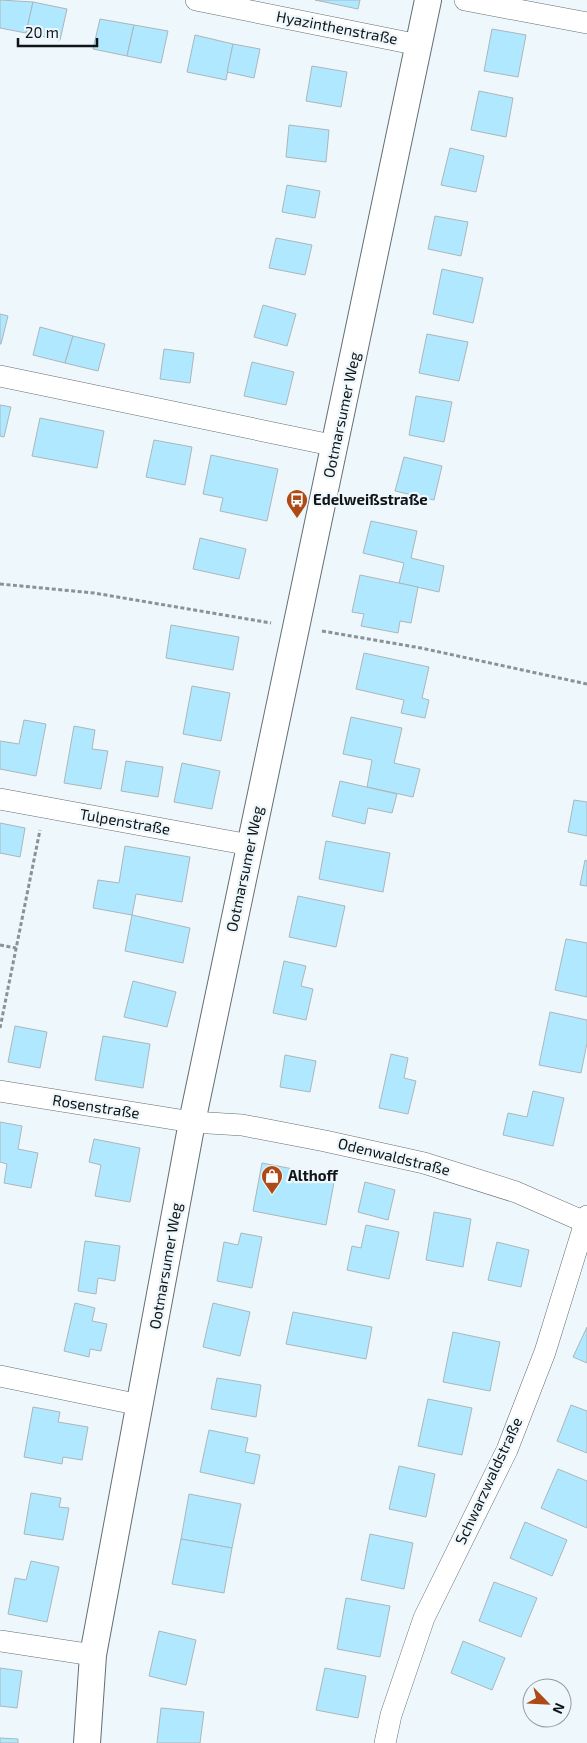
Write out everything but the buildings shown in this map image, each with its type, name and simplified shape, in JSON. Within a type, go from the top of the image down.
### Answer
[{"type":"street","name":"Hyazinthenstraße","points":[[196,0],[420,44]]},
{"type":"street","name":"Ootmarsumer Weg","points":[[87,1743],[93,1655],[192,1122],[336,446],[428,0]]},
{"type":"street","points":[[465,0],[587,23]]},
{"type":"street","points":[[0,376],[336,446]]},
{"type":"street","name":"Tulpenstraße","points":[[0,799],[250,845]]},
{"type":"street","name":"Rosenstraße","points":[[0,1092],[192,1122]]},
{"type":"street","name":"Odenwaldstraße","points":[[192,1122],[242,1125],[325,1140],[424,1163],[516,1192],[586,1220]]},
{"type":"street","name":"Schwarzwaldstraße","points":[[385,1743],[391,1715],[424,1618],[507,1450],[545,1352],[586,1220]]},
{"type":"street","points":[[0,1376],[140,1405]]},
{"type":"street","points":[[0,1641],[93,1655]]},
{"type":"path","points":[[0,584],[94,593],[421,648],[587,684]]},
{"type":"path","points":[[0,1028],[45,808]]},
{"type":"path","points":[[0,945],[16,948]]},
{"type":"place","name":"Edelweißstraße","points":[[297,519]]},
{"type":"place","name":"Althoff","points":[[272,1195]]}]
